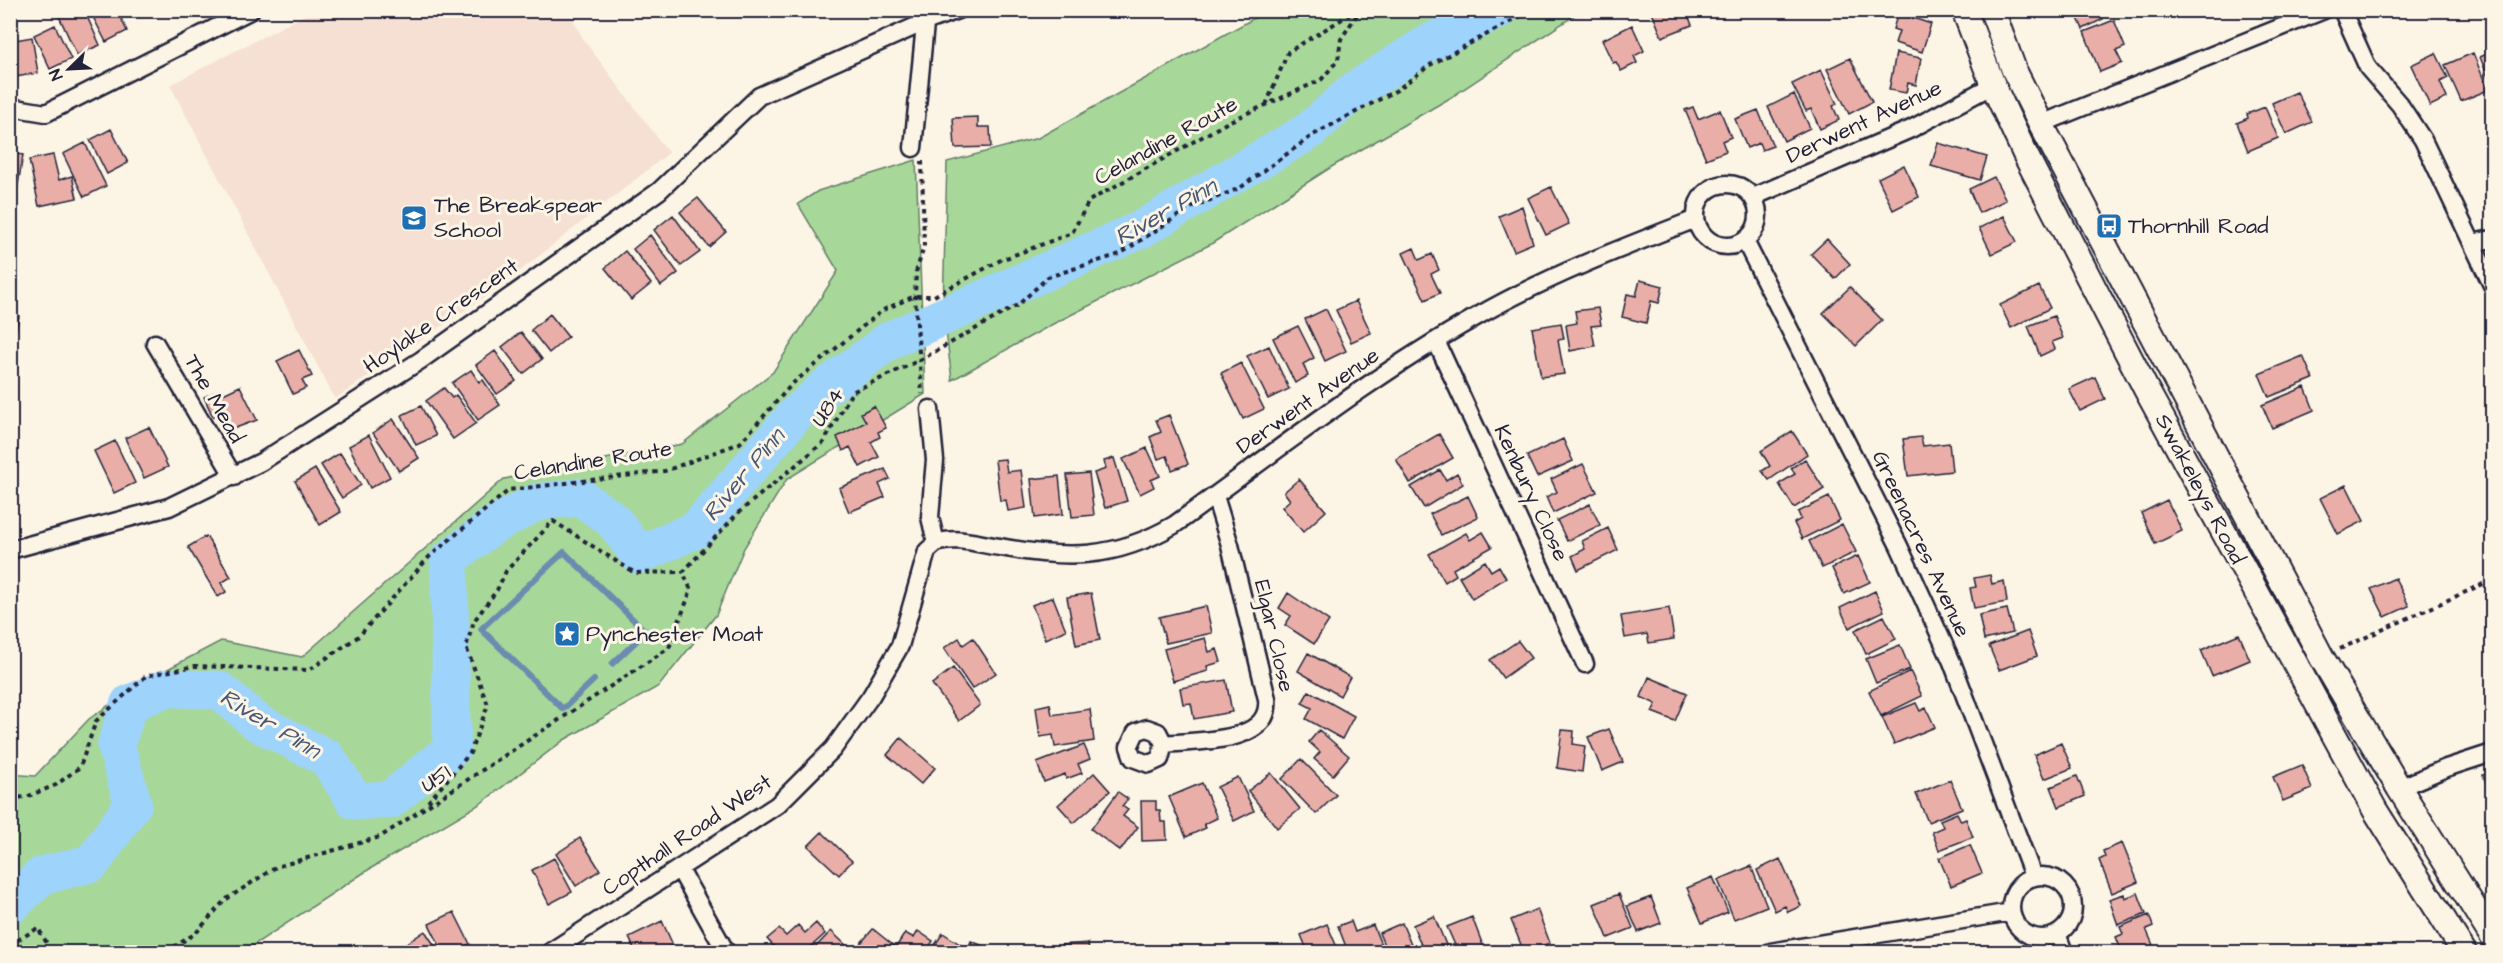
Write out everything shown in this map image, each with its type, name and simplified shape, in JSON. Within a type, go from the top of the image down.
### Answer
[{"type":"main road","name":"Swakeleys Road","points":[[1964,10],[1993,85],[2113,326],[2375,810],[2464,952]]},
{"type":"main road","name":"Swakeleys Road","points":[[1992,10],[2014,70],[2041,124],[2322,657],[2399,788],[2493,936]]},
{"type":"main road","points":[[2113,326],[2140,314]]},
{"type":"street","points":[[10,107],[46,113],[251,10]]},
{"type":"street","name":"Hoylake Crescent","points":[[10,550],[169,507],[234,477],[421,360],[659,191],[759,96],[926,16],[958,10]]},
{"type":"street","points":[[2041,124],[2324,10]]},
{"type":"street","points":[[2342,10],[2368,68],[2400,105],[2423,140],[2493,285]]},
{"type":"street","points":[[913,148],[926,16]]},
{"type":"street","name":"Derwent Avenue","points":[[1753,197],[1911,129],[1993,85]]},
{"type":"street","points":[[1717,184],[1739,185],[1753,197],[1758,207],[1755,229],[1745,241],[1736,245],[1715,244],[1699,229],[1696,219],[1700,198],[1717,184]]},
{"type":"street","name":"Derwent Avenue","points":[[936,543],[957,540],[1065,556],[1105,553],[1158,534],[1215,496],[1364,387],[1478,316],[1575,267],[1696,219]]},
{"type":"street","points":[[2472,243],[2493,239]]},
{"type":"street","name":"Greenacres Avenue","points":[[1745,241],[1899,546],[1952,662],[2033,876]]},
{"type":"street","name":"Kenbury Close","points":[[1436,341],[1585,664]]},
{"type":"street","name":"The Mead","points":[[155,343],[234,477]]},
{"type":"street","points":[[930,409],[935,460],[930,517],[936,543]]},
{"type":"street","name":"Elgar Close","points":[[1164,744],[1249,732],[1261,724],[1267,712],[1268,699],[1248,615],[1215,496]]},
{"type":"street","name":"Copthall Road West","points":[[550,952],[680,870],[777,805],[833,750],[871,696],[900,646],[927,551],[936,543]]},
{"type":"street","points":[[2399,788],[2446,768],[2493,753]]},
{"type":"street","points":[[680,870],[726,952]]},
{"type":"street","points":[[2033,876],[2051,876],[2059,880],[2071,894],[2073,903],[2070,921],[2057,934],[2049,937],[2032,937],[2018,927],[2011,912],[2013,894],[2018,886],[2033,876]]},
{"type":"street","points":[[1770,952],[2011,912]]},
{"type":"street","points":[[2057,934],[2064,952]]},
{"type":"path","points":[[1266,106],[1288,52],[1358,10]]},
{"type":"path","name":"Celandine Route","points":[[10,798],[26,798],[56,785],[80,767],[96,721],[146,676],[195,666],[309,670],[359,636],[429,557],[509,489],[665,471],[740,443],[792,384],[883,310],[915,296],[934,296],[1001,260],[1072,233],[1089,201],[1230,122],[1321,80],[1338,60],[1341,39],[1358,10]]},
{"type":"path","name":"U84","points":[[683,572],[738,513],[824,442],[852,392],[920,360],[1018,305],[1048,277],[1120,254],[1188,209],[1240,188],[1313,135],[1397,90],[1430,66],[1532,10]]},
{"type":"path","points":[[913,148],[922,161],[924,247],[916,272],[915,296],[921,392],[930,409]]},
{"type":"path","points":[[423,808],[470,753],[488,705],[466,647],[474,621],[497,590],[506,571],[553,521],[635,573],[683,572]]},
{"type":"path","name":"U51","points":[[166,952],[196,933],[225,900],[276,867],[380,837],[669,648],[691,590],[683,572]]},
{"type":"path","points":[[2322,657],[2493,580]]},
{"type":"path","points":[[10,945],[38,928],[52,952]]},
{"type":"shaded area","name":"The Breakspear School","points":[[314,10],[569,11],[583,39],[669,153],[505,283],[335,399],[170,85]]},
{"type":"green space","points":[[1267,11],[1581,11],[1450,98],[1333,166],[1211,244],[1051,325],[952,380],[943,307],[947,162],[1038,138]]},
{"type":"green space","points":[[916,160],[925,394],[787,479],[744,548],[716,615],[659,686],[564,740],[480,804],[368,870],[243,952],[11,952],[10,774],[35,776],[89,719],[139,684],[221,641],[302,657],[504,479],[682,444],[773,372],[838,271],[798,204],[818,191]]},
{"type":"building","points":[[65,10],[84,10],[100,45],[77,55],[58,14]]},
{"type":"building","points":[[123,10],[125,14],[120,16],[127,31],[106,42],[90,11]]},
{"type":"building","points":[[1651,10],[1686,10],[1692,25],[1662,37]]},
{"type":"building","points":[[2074,10],[2099,10],[2103,19],[2083,29]]},
{"type":"building","points":[[1898,13],[1931,24],[1922,52],[1895,43],[1899,31],[1893,29]]},
{"type":"building","points":[[2114,20],[2125,47],[2116,51],[2122,63],[2100,72],[2084,32]]},
{"type":"building","points":[[55,25],[71,59],[50,69],[34,35]]},
{"type":"building","points":[[1632,25],[1644,51],[1634,56],[1637,63],[1621,71],[1616,62],[1613,63],[1602,40]]},
{"type":"building","points":[[32,37],[38,73],[10,78],[10,41]]},
{"type":"building","points":[[2492,52],[2492,87],[2480,57]]},
{"type":"building","points":[[1896,53],[1921,58],[1916,85],[1908,83],[1906,93],[1889,90]]},
{"type":"building","points":[[2436,53],[2448,78],[2440,82],[2447,98],[2430,106],[2411,65]]},
{"type":"building","points":[[2473,53],[2488,90],[2461,101],[2445,65]]},
{"type":"building","points":[[1850,58],[1872,102],[1849,114],[1827,69]]},
{"type":"building","points":[[1821,70],[1837,104],[1833,106],[1839,120],[1820,129],[1811,109],[1806,111],[1792,84]]},
{"type":"building","points":[[2297,92],[2312,122],[2286,134],[2272,103]]},
{"type":"building","points":[[1794,94],[1810,128],[1784,141],[1768,107]]},
{"type":"building","points":[[1693,107],[1698,119],[1720,110],[1731,137],[1722,141],[1726,151],[1706,159],[1685,110]]},
{"type":"building","points":[[2265,107],[2278,138],[2248,151],[2237,123],[2248,118],[2247,114]]},
{"type":"building","points":[[1758,110],[1773,146],[1762,150],[1759,143],[1747,148],[1735,119]]},
{"type":"building","points":[[978,117],[978,127],[990,127],[991,147],[955,148],[953,118]]},
{"type":"building","points":[[111,129],[128,163],[107,174],[90,140]]},
{"type":"building","points":[[85,143],[106,186],[84,197],[63,154]]},
{"type":"building","points":[[1938,143],[1987,157],[1980,180],[1931,166]]},
{"type":"building","points":[[10,153],[23,155],[16,197],[10,197]]},
{"type":"building","points":[[53,155],[59,180],[72,176],[77,198],[39,206],[29,160]]},
{"type":"building","points":[[1904,165],[1919,197],[1893,210],[1878,178]]},
{"type":"building","points":[[1994,177],[2006,200],[1979,213],[1969,189]]},
{"type":"building","points":[[1551,187],[1569,224],[1546,235],[1528,198]]},
{"type":"building","points":[[698,198],[726,232],[709,247],[680,212]]},
{"type":"building","points":[[1522,206],[1533,243],[1514,251],[1499,216]]},
{"type":"building","points":[[673,215],[700,252],[681,266],[654,230]]},
{"type":"building","points":[[2004,216],[2017,242],[1992,254],[1979,228]]},
{"type":"building","points":[[650,235],[678,273],[661,286],[633,249]]},
{"type":"building","points":[[1827,239],[1850,264],[1835,279],[1811,254]]},
{"type":"building","points":[[1414,248],[1419,260],[1432,254],[1439,270],[1431,274],[1440,293],[1425,300],[1403,253]]},
{"type":"building","points":[[625,251],[651,284],[631,300],[605,268]]},
{"type":"building","points":[[1640,280],[1663,286],[1659,303],[1651,301],[1646,323],[1622,317],[1627,294],[1636,296]]},
{"type":"building","points":[[2039,286],[2050,308],[2011,328],[2000,305]]},
{"type":"building","points":[[1850,287],[1882,320],[1856,346],[1823,313]]},
{"type":"building","points":[[1356,301],[1371,333],[1351,342],[1336,310]]},
{"type":"building","points":[[1598,308],[1601,325],[1591,326],[1595,346],[1570,351],[1566,325],[1577,323],[1575,311]]},
{"type":"building","points":[[1326,309],[1346,351],[1325,361],[1305,319]]},
{"type":"building","points":[[10,314],[19,316],[14,340],[10,339]]},
{"type":"building","points":[[550,314],[568,337],[549,353],[531,330]]},
{"type":"building","points":[[2054,316],[2063,338],[2052,342],[2055,349],[2040,356],[2028,326]]},
{"type":"building","points":[[1561,323],[1564,339],[1558,340],[1564,374],[1541,377],[1532,328]]},
{"type":"building","points":[[1298,326],[1314,358],[1303,364],[1308,376],[1295,383],[1273,338]]},
{"type":"building","points":[[521,332],[542,359],[523,374],[502,347]]},
{"type":"building","points":[[1269,346],[1289,389],[1268,399],[1247,356]]},
{"type":"building","points":[[299,350],[312,376],[302,380],[306,388],[293,394],[277,361]]},
{"type":"building","points":[[495,351],[516,381],[497,394],[476,365]]},
{"type":"building","points":[[2303,356],[2313,379],[2269,397],[2259,374]]},
{"type":"building","points":[[1241,363],[1264,409],[1243,419],[1221,373]]},
{"type":"building","points":[[471,370],[479,382],[483,380],[500,405],[478,420],[452,383]]},
{"type":"building","points":[[2095,377],[2105,399],[2080,411],[2069,389]]},
{"type":"building","points":[[240,386],[257,420],[230,430],[225,418],[229,416],[226,410],[213,417],[204,397],[217,391],[219,396]]},
{"type":"building","points":[[2305,387],[2314,410],[2272,428],[2262,405]]},
{"type":"building","points":[[444,388],[452,398],[456,395],[476,423],[453,439],[426,401]]},
{"type":"building","points":[[421,406],[436,436],[416,445],[402,415]]},
{"type":"building","points":[[874,406],[886,428],[878,432],[880,437],[871,442],[879,457],[860,467],[850,447],[843,451],[837,437],[866,422],[861,413]]},
{"type":"building","points":[[1169,415],[1188,464],[1172,470],[1167,456],[1158,459],[1150,437],[1161,432],[1156,420]]},
{"type":"building","points":[[393,419],[419,458],[399,471],[373,433]]},
{"type":"building","points":[[149,427],[168,467],[144,478],[125,438]]},
{"type":"building","points":[[1792,431],[1807,454],[1769,480],[1762,471],[1770,466],[1761,451]]},
{"type":"building","points":[[1439,434],[1453,458],[1410,483],[1396,459]]},
{"type":"building","points":[[369,435],[390,477],[370,488],[349,446]]},
{"type":"building","points":[[1921,437],[1923,446],[1949,443],[1952,471],[1908,476],[1903,439]]},
{"type":"building","points":[[1563,439],[1573,461],[1537,477],[1527,456]]},
{"type":"building","points":[[115,441],[135,483],[114,493],[94,451]]},
{"type":"building","points":[[1147,448],[1160,476],[1151,480],[1154,487],[1140,494],[1123,459]]},
{"type":"building","points":[[340,453],[361,485],[342,498],[321,465]]},
{"type":"building","points":[[1114,458],[1127,501],[1105,508],[1094,473],[1106,469],[1104,461]]},
{"type":"building","points":[[1005,459],[1007,472],[1021,470],[1026,508],[1008,511],[1006,500],[1000,501],[995,460]]},
{"type":"building","points":[[1805,459],[1824,489],[1794,508],[1779,484],[1795,474],[1791,468]]},
{"type":"building","points":[[1583,464],[1597,492],[1553,513],[1546,497],[1557,492],[1551,479]]},
{"type":"building","points":[[315,469],[341,512],[320,525],[295,481]]},
{"type":"building","points":[[885,469],[890,479],[879,484],[885,497],[849,512],[839,488]]},
{"type":"building","points":[[1440,470],[1446,480],[1457,473],[1463,484],[1424,508],[1411,487]]},
{"type":"building","points":[[1089,473],[1094,515],[1072,517],[1067,475]]},
{"type":"building","points":[[1059,476],[1063,514],[1035,518],[1031,479]]},
{"type":"building","points":[[1299,479],[1326,511],[1303,532],[1282,507],[1290,500],[1284,492]]},
{"type":"building","points":[[2346,485],[2364,521],[2338,534],[2320,498]]},
{"type":"building","points":[[1468,496],[1478,517],[1441,535],[1430,514]]},
{"type":"building","points":[[1829,497],[1840,520],[1802,539],[1794,523],[1801,519],[1798,512]]},
{"type":"building","points":[[2167,500],[2182,531],[2155,544],[2141,513]]},
{"type":"building","points":[[1590,504],[1600,525],[1567,541],[1557,520]]},
{"type":"building","points":[[1842,524],[1856,552],[1822,568],[1809,541]]},
{"type":"building","points":[[1608,528],[1618,550],[1578,570],[1572,556],[1585,549],[1582,541]]},
{"type":"building","points":[[1483,532],[1492,547],[1453,569],[1456,575],[1445,582],[1429,554],[1466,533],[1470,540]]},
{"type":"building","points":[[206,536],[231,577],[221,583],[226,592],[218,597],[188,547]]},
{"type":"building","points":[[1858,556],[1870,582],[1844,594],[1832,568]]},
{"type":"building","points":[[1485,561],[1491,571],[1499,566],[1506,578],[1472,599],[1459,577]]},
{"type":"building","points":[[1990,575],[1992,584],[2004,581],[2007,602],[1974,608],[1970,588],[1976,587],[1974,578]]},
{"type":"building","points":[[2395,578],[2409,606],[2385,617],[2371,589]]},
{"type":"building","points":[[1875,591],[1884,611],[1849,628],[1840,608]]},
{"type":"building","points":[[1091,593],[1100,640],[1076,645],[1067,597]]},
{"type":"building","points":[[1288,593],[1329,621],[1314,644],[1285,625],[1291,616],[1279,608]]},
{"type":"building","points":[[1053,597],[1066,630],[1045,639],[1032,605]]},
{"type":"building","points":[[1206,606],[1212,633],[1166,643],[1159,617]]},
{"type":"building","points":[[1669,608],[1674,639],[1649,643],[1647,634],[1625,638],[1621,616]]},
{"type":"building","points":[[2007,609],[2013,633],[1984,640],[1979,615]]},
{"type":"building","points":[[1884,616],[1896,639],[1866,654],[1855,630]]},
{"type":"building","points":[[2028,631],[2037,656],[1999,670],[1989,646]]},
{"type":"building","points":[[2239,634],[2250,660],[2212,676],[2201,650]]},
{"type":"building","points":[[959,638],[963,645],[973,638],[996,673],[972,689],[944,648]]},
{"type":"building","points":[[1205,638],[1209,652],[1217,649],[1221,662],[1207,666],[1208,671],[1173,681],[1164,649]]},
{"type":"building","points":[[1518,641],[1531,658],[1503,678],[1490,660]]},
{"type":"building","points":[[1900,645],[1910,669],[1876,683],[1866,659]]},
{"type":"building","points":[[1308,653],[1350,677],[1340,696],[1298,671]]},
{"type":"building","points":[[953,668],[980,705],[959,721],[932,684]]},
{"type":"building","points":[[1910,671],[1922,696],[1881,716],[1869,691]]},
{"type":"building","points":[[1649,677],[1687,693],[1675,721],[1652,712],[1656,704],[1641,697]]},
{"type":"building","points":[[1226,680],[1232,712],[1194,719],[1191,703],[1183,704],[1180,688]]},
{"type":"building","points":[[1309,691],[1354,716],[1342,739],[1306,719],[1312,708],[1302,703]]},
{"type":"building","points":[[1916,703],[1920,711],[1926,708],[1935,727],[1894,744],[1882,717]]},
{"type":"building","points":[[1050,704],[1052,715],[1090,709],[1094,741],[1055,747],[1053,735],[1040,737],[1036,707]]},
{"type":"building","points":[[1609,729],[1623,762],[1602,771],[1588,737]]},
{"type":"building","points":[[1319,730],[1349,756],[1333,775],[1314,759],[1320,752],[1309,742]]},
{"type":"building","points":[[1562,730],[1574,731],[1573,744],[1585,746],[1582,772],[1557,768]]},
{"type":"building","points":[[901,738],[935,768],[921,784],[887,755]]},
{"type":"building","points":[[2061,743],[2072,768],[2044,779],[2034,755]]},
{"type":"building","points":[[1084,745],[1090,759],[1078,764],[1082,773],[1066,779],[1065,774],[1044,782],[1037,763]]},
{"type":"building","points":[[1301,759],[1336,795],[1316,814],[1282,779]]},
{"type":"building","points":[[2302,765],[2312,789],[2283,801],[2273,777]]},
{"type":"building","points":[[2492,771],[2492,797],[2483,775]]},
{"type":"building","points":[[1094,773],[1110,791],[1074,823],[1058,805]]},
{"type":"building","points":[[1271,773],[1300,809],[1277,828],[1248,791]]},
{"type":"building","points":[[2077,776],[2085,796],[2059,807],[2051,787]]},
{"type":"building","points":[[1238,777],[1254,811],[1234,821],[1217,787]]},
{"type":"building","points":[[1950,780],[1962,808],[1928,822],[1916,794]]},
{"type":"building","points":[[1202,783],[1217,818],[1204,824],[1206,828],[1186,837],[1169,797]]},
{"type":"building","points":[[1118,792],[1128,799],[1122,806],[1128,810],[1123,816],[1138,827],[1120,851],[1091,829]]},
{"type":"building","points":[[1141,801],[1156,801],[1156,810],[1160,810],[1161,822],[1166,822],[1167,840],[1142,841]]},
{"type":"building","points":[[1957,813],[1961,821],[1966,819],[1973,837],[1939,850],[1932,832],[1943,827],[1940,820]]},
{"type":"building","points":[[822,832],[852,861],[839,875],[808,846]]},
{"type":"building","points":[[580,838],[600,870],[576,886],[556,854]]},
{"type":"building","points":[[2122,843],[2138,882],[2112,893],[2099,860],[2105,857],[2103,851]]},
{"type":"building","points":[[1970,845],[1982,873],[1951,886],[1939,858]]},
{"type":"building","points":[[554,858],[572,892],[549,904],[532,870]]},
{"type":"building","points":[[1780,859],[1801,906],[1788,912],[1785,906],[1775,911],[1757,870]]},
{"type":"building","points":[[1751,866],[1767,906],[1734,919],[1718,880]]},
{"type":"building","points":[[1713,877],[1728,912],[1702,923],[1687,888]]},
{"type":"building","points":[[2138,893],[2146,914],[2118,925],[2109,899],[2124,894],[2125,898]]},
{"type":"building","points":[[1619,894],[1633,928],[1608,938],[1594,904]]},
{"type":"building","points":[[1651,897],[1661,923],[1638,932],[1627,906]]},
{"type":"building","points":[[1537,909],[1550,943],[1524,952],[1511,920]]},
{"type":"building","points":[[454,912],[470,944],[465,946],[468,952],[443,952],[429,924]]},
{"type":"building","points":[[2149,915],[2153,926],[2146,929],[2153,945],[2136,952],[2122,952],[2116,937],[2123,934],[2120,927]]},
{"type":"building","points":[[1434,916],[1449,952],[1424,952],[1413,925]]},
{"type":"building","points":[[1472,917],[1485,951],[1458,952],[1447,927]]},
{"type":"building","points":[[662,921],[673,945],[656,952],[626,952],[634,949],[629,937]]},
{"type":"building","points":[[1351,921],[1355,932],[1373,925],[1384,952],[1348,952],[1338,926]]},
{"type":"building","points":[[816,923],[825,934],[805,952],[779,952],[767,939],[779,929],[786,936],[798,925],[805,933]]},
{"type":"building","points":[[1402,923],[1414,952],[1387,952],[1379,933]]},
{"type":"building","points":[[1327,924],[1339,952],[1308,952],[1301,935]]},
{"type":"building","points":[[873,929],[894,946],[889,952],[853,952]]},
{"type":"building","points":[[425,931],[439,952],[407,952],[403,946]]},
{"type":"building","points":[[831,931],[850,949],[847,952],[811,952]]},
{"type":"building","points":[[918,931],[933,941],[926,952],[893,952],[905,933],[914,938]]},
{"type":"building","points":[[943,933],[964,947],[960,952],[930,952]]},
{"type":"building","points":[[971,941],[993,950],[992,952],[967,952]]},
{"type":"building","points":[[1088,943],[1089,952],[1061,952],[1061,945]]},
{"type":"waterway","name":"River Pinn","points":[[10,906],[41,876],[92,863],[133,804],[116,745],[129,704],[166,688],[219,690],[258,723],[327,758],[355,801],[390,800],[452,749],[449,559],[492,526],[537,502],[580,497],[613,520],[639,555],[697,529],[794,416],[825,388],[890,340],[1140,230],[1309,131],[1355,90],[1429,43],[1499,10]]},
{"type":"waterway","points":[[594,680],[563,709],[481,629],[564,552],[646,632],[612,664]]},
{"type":"place","name":"The Breakspear School","points":[[414,218]]},
{"type":"place","name":"Thornhill Road","points":[[2109,226]]},
{"type":"place","name":"Pynchester Moat","points":[[567,634]]}]
